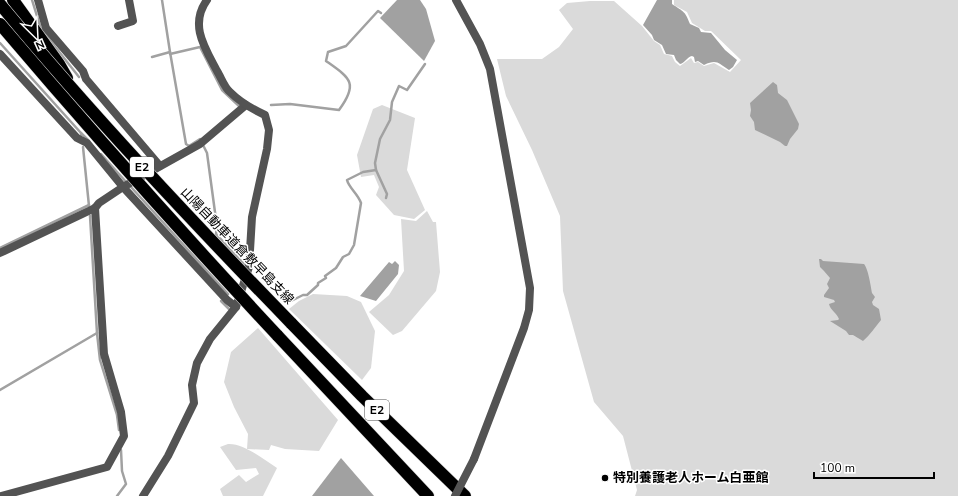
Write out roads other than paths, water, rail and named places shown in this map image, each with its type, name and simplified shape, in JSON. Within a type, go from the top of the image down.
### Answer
[{"type":"highway","points":[[13,0],[59,64],[76,93]]},
{"type":"highway","name":"山陽自動車道倉敷早島支線","points":[[0,4],[76,93],[179,207],[362,396],[465,496]]},
{"type":"highway","name":"E2","points":[[0,24],[178,228],[428,496]]},
{"type":"highway","points":[[0,31],[52,85]]},
{"type":"street","points":[[38,0],[46,28],[83,71],[86,79],[160,166]]},
{"type":"street","points":[[118,26],[133,21],[129,0]]},
{"type":"street","points":[[455,496],[474,459],[524,328],[529,310],[530,288],[490,69],[480,44],[456,0]]},
{"type":"street","points":[[143,496],[168,456],[194,403],[192,385],[201,357],[210,339],[236,307],[249,267],[252,217],[267,149],[269,130],[265,115],[246,106],[228,91],[203,45],[199,32],[200,18],[204,2]]},
{"type":"street","points":[[0,54],[77,138],[87,144],[227,300],[236,307]]},
{"type":"street","points":[[0,253],[95,208],[99,203],[124,187],[200,144],[246,106]]},
{"type":"street","points":[[1,496],[107,468],[124,436],[121,412],[104,354],[95,208]]},
{"type":"waterway","points":[[32,0],[41,29],[79,77]]},
{"type":"waterway","points":[[162,0],[170,52]]},
{"type":"waterway","points":[[271,105],[290,104],[339,110],[349,93],[350,87],[346,77],[326,61],[328,52],[346,46],[378,11],[381,13]]},
{"type":"waterway","points":[[0,43],[81,133],[81,135]]},
{"type":"waterway","points":[[170,54],[200,47],[222,90],[239,106]]},
{"type":"waterway","points":[[152,57],[170,52],[186,144],[189,146],[200,139],[201,140]]},
{"type":"waterway","points":[[386,198],[387,194],[376,170],[375,163],[380,139],[390,120],[392,102],[399,86],[407,90],[425,64]]},
{"type":"waterway","points":[[81,133],[89,141]]},
{"type":"waterway","points":[[203,145],[207,153],[217,227],[216,234],[246,266]]},
{"type":"waterway","points":[[83,147],[89,206]]},
{"type":"waterway","points":[[101,154],[127,183]]},
{"type":"waterway","points":[[289,302],[303,295],[307,295],[318,285],[318,283],[326,278],[325,276],[336,268],[343,257],[349,254],[354,245],[361,203],[347,180],[363,172],[376,170]]},
{"type":"waterway","points":[[131,187],[228,294]]},
{"type":"waterway","points":[[0,248],[89,205]]},
{"type":"waterway","points":[[90,216],[100,360],[117,415],[119,430]]},
{"type":"waterway","points":[[221,301],[229,309]]},
{"type":"waterway","points":[[0,390],[97,333]]},
{"type":"waterway","points":[[117,496],[126,484],[122,471],[121,450]]},
{"type":"place","name":"特別養護老人ホーム白亜館","points":[[605,478]]}]
